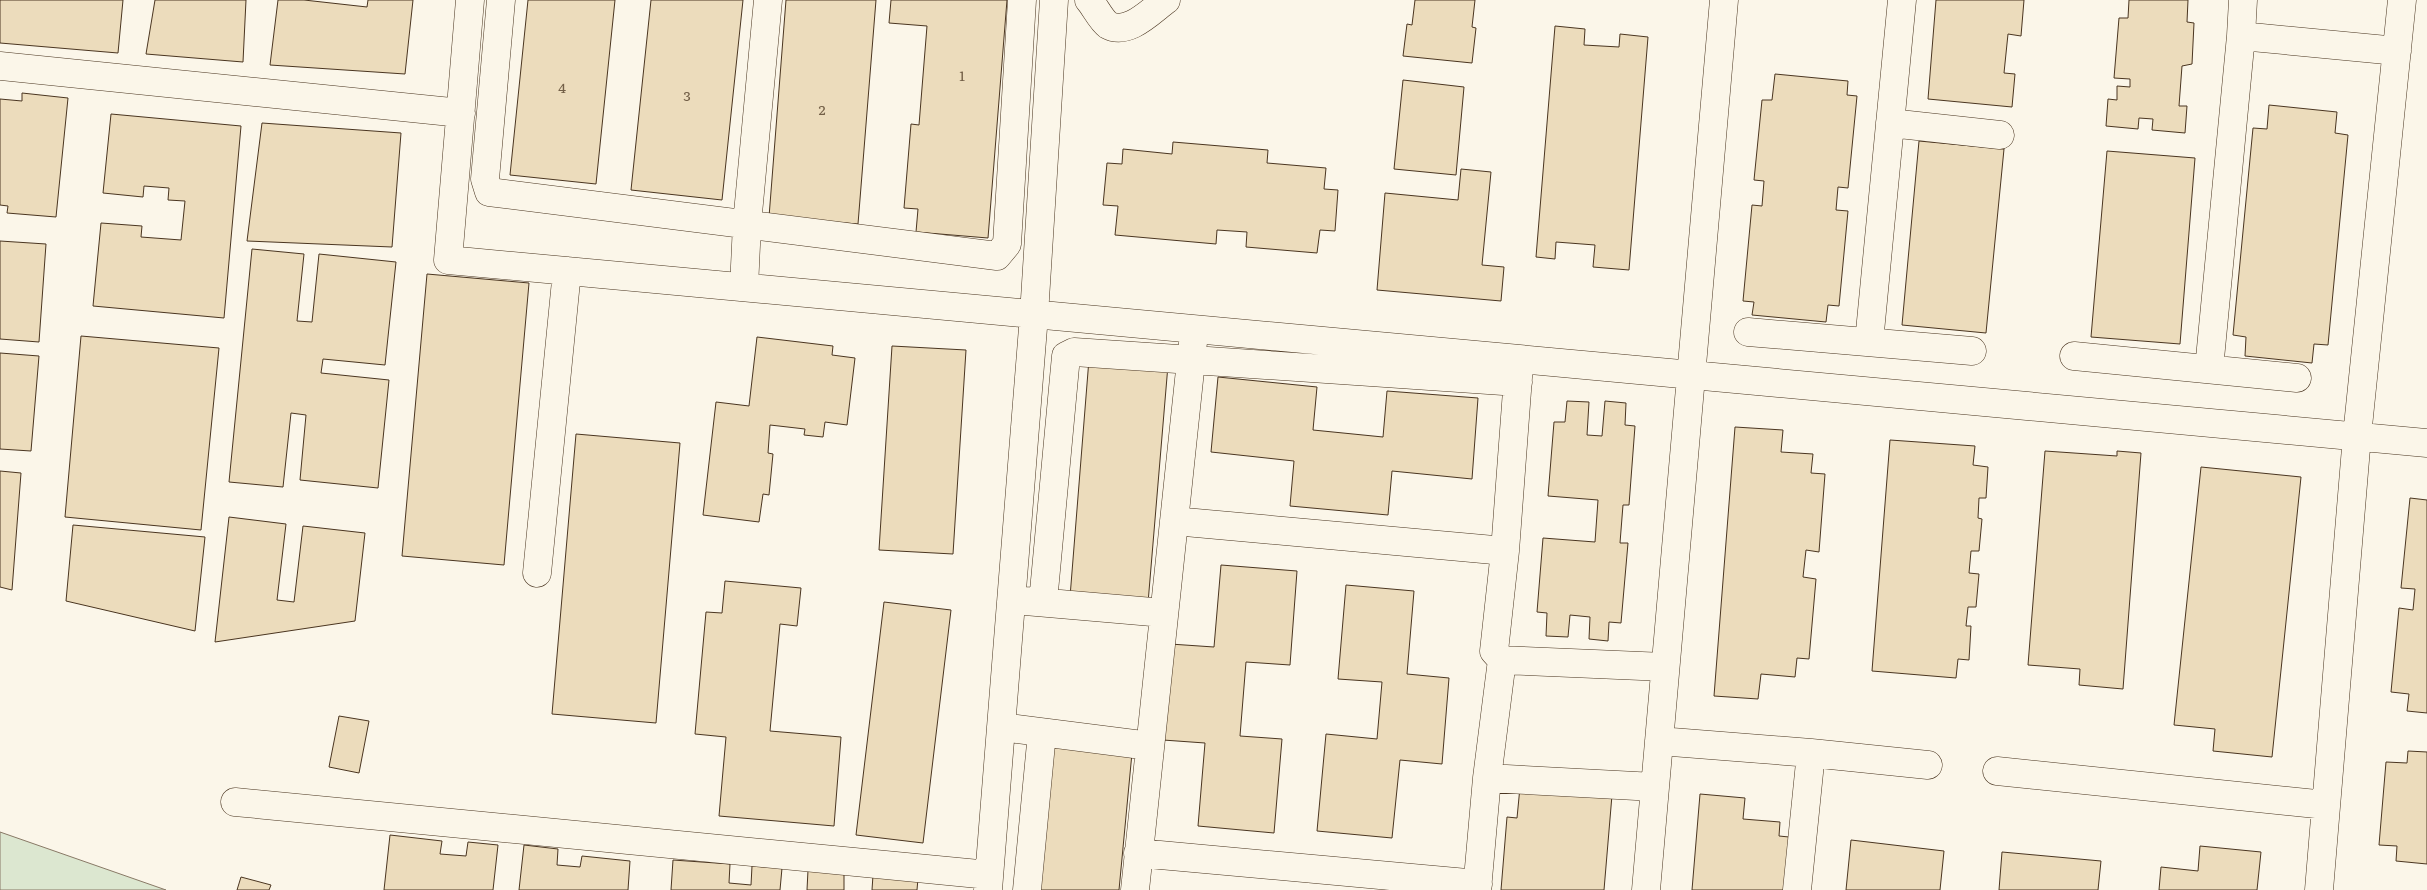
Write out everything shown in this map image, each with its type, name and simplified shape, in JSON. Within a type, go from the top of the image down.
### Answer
[{"type":"street","points":[[470,0],[448,260],[1194,329],[1519,369]]},
{"type":"street","points":[[501,0],[485,179],[489,192],[997,256],[1007,244],[1022,0]]},
{"type":"street","points":[[744,288],[746,224],[768,0]]},
{"type":"street","points":[[235,802],[989,882],[1034,314],[1054,0]]},
{"type":"street","points":[[1089,0],[1107,24],[1117,28],[1132,24],[1166,0]]},
{"type":"street","points":[[1646,890],[1724,0]]},
{"type":"street","points":[[1870,342],[1902,0]]},
{"type":"street","points":[[2209,369],[2243,0]]},
{"type":"street","points":[[2319,890],[2357,436],[2402,0]]},
{"type":"street","points":[[2241,36],[2397,52]]},
{"type":"street","points":[[0,66],[461,113]]},
{"type":"street","points":[[1890,123],[2000,135]]},
{"type":"street","points":[[537,573],[566,271]]},
{"type":"street","points":[[1135,890],[1194,329]]},
{"type":"street","points":[[1748,332],[1972,351]]},
{"type":"street","points":[[1043,602],[1066,356],[1074,352],[1191,359],[1691,375],[2427,442]]},
{"type":"street","points":[[2074,356],[2296,378]]},
{"type":"street","points":[[1519,369],[1505,552],[1494,652],[1502,660],[1665,667]]},
{"type":"street","points":[[1174,521],[1505,552]]},
{"type":"street","points":[[1011,599],[1164,614]]},
{"type":"street","points":[[1138,853],[1477,887],[1486,778],[1502,660]]},
{"type":"street","points":[[1001,727],[1150,746]]},
{"type":"street","points":[[1027,890],[1042,733]]},
{"type":"street","points":[[1659,741],[1811,753],[1928,765]]},
{"type":"street","points":[[1798,890],[1811,753]]},
{"type":"street","points":[[1997,772],[2326,805]]},
{"type":"street","points":[[1486,778],[1655,787]]},
{"type":"green space","points":[[0,832],[166,890],[0,890]]},
{"type":"building","points":[[0,0],[123,0],[118,53],[0,43]]},
{"type":"building","points":[[155,0],[246,0],[243,62],[146,54]]},
{"type":"building","points":[[278,0],[304,0],[367,7],[368,0],[413,0],[405,74],[270,65]]},
{"type":"building","points":[[528,0],[615,0],[596,184],[510,175]]},
{"type":"building","points":[[651,0],[743,0],[722,200],[631,190]]},
{"type":"building","points":[[786,0],[876,0],[858,224],[769,217]]},
{"type":"building","points":[[891,0],[1007,0],[988,238],[916,232],[918,209],[904,208],[911,124],[919,125],[927,26],[889,23]]},
{"type":"building","points":[[1415,0],[1475,0],[1472,27],[1476,28],[1472,63],[1403,56],[1407,24],[1412,25]]},
{"type":"building","points":[[1936,0],[2024,0],[2021,36],[2008,34],[2004,73],[2015,74],[2012,107],[1928,99]]},
{"type":"building","points":[[2129,0],[2188,0],[2187,22],[2194,23],[2192,64],[2182,66],[2179,106],[2187,106],[2185,133],[2152,130],[2153,119],[2139,118],[2138,129],[2106,126],[2108,99],[2117,100],[2117,86],[2130,87],[2130,79],[2114,78],[2119,18],[2128,18]]},
{"type":"building","points":[[1555,26],[1585,29],[1584,45],[1619,47],[1620,34],[1648,37],[1629,270],[1593,267],[1595,245],[1556,242],[1555,259],[1536,257]]},
{"type":"building","points":[[1775,74],[1848,81],[1847,95],[1857,96],[1848,188],[1838,187],[1836,210],[1848,211],[1839,306],[1828,305],[1826,322],[1752,315],[1754,302],[1743,301],[1752,205],[1762,206],[1764,181],[1754,180],[1762,100],[1772,100]]},
{"type":"building","points":[[1403,80],[1464,87],[1456,175],[1394,169]]},
{"type":"building","points":[[22,93],[68,98],[56,217],[7,213],[8,206],[0,205],[0,99],[22,101]]},
{"type":"building","points":[[2269,105],[2337,112],[2335,133],[2348,135],[2328,345],[2314,344],[2312,363],[2245,356],[2246,337],[2233,335],[2253,128],[2267,129]]},
{"type":"building","points":[[111,114],[241,126],[224,318],[93,306],[101,223],[142,226],[141,237],[181,240],[185,201],[168,200],[169,188],[144,186],[143,197],[103,193]]},
{"type":"building","points":[[262,123],[401,133],[392,247],[247,241]]},
{"type":"building","points":[[1919,141],[2004,149],[1986,333],[1902,325]]},
{"type":"building","points":[[1173,142],[1268,150],[1267,163],[1326,168],[1324,189],[1338,190],[1335,231],[1320,230],[1317,253],[1246,247],[1247,232],[1217,230],[1216,244],[1115,235],[1118,206],[1103,205],[1107,163],[1122,164],[1123,149],[1172,154]]},
{"type":"building","points":[[2107,151],[2195,158],[2180,344],[2091,337]]},
{"type":"building","points":[[1461,169],[1491,172],[1482,265],[1504,267],[1501,301],[1377,290],[1385,193],[1458,200]]},
{"type":"building","points":[[0,241],[46,244],[39,342],[0,339]]},
{"type":"building","points":[[252,249],[304,254],[297,321],[312,322],[319,254],[396,262],[385,365],[323,359],[321,373],[389,380],[378,488],[300,480],[306,415],[291,413],[283,487],[229,482]]},
{"type":"building","points":[[427,274],[529,283],[504,565],[402,556]]},
{"type":"building","points":[[81,336],[219,348],[201,530],[65,517]]},
{"type":"building","points":[[757,337],[833,346],[832,355],[855,358],[847,425],[825,422],[823,437],[804,435],[805,429],[770,425],[768,453],[773,454],[769,495],[763,494],[759,522],[703,515],[716,402],[749,406]]},
{"type":"building","points":[[892,346],[966,350],[953,554],[879,550]]},
{"type":"building","points":[[0,353],[39,356],[31,451],[0,449]]},
{"type":"building","points":[[1089,359],[1168,365],[1148,603],[1070,597]]},
{"type":"building","points":[[1218,377],[1317,387],[1313,430],[1383,437],[1387,391],[1478,398],[1472,479],[1392,471],[1388,515],[1290,506],[1294,461],[1211,452]]},
{"type":"building","points":[[1567,401],[1589,402],[1587,435],[1602,436],[1605,401],[1626,403],[1625,425],[1635,426],[1629,505],[1623,505],[1620,543],[1628,543],[1621,623],[1609,622],[1608,641],[1589,639],[1590,617],[1570,615],[1568,637],[1546,636],[1547,613],[1537,612],[1543,538],[1595,542],[1598,500],[1548,496],[1554,422],[1565,422]]},
{"type":"building","points":[[1735,427],[1783,430],[1781,452],[1813,454],[1811,473],[1825,474],[1819,552],[1806,550],[1803,577],[1816,579],[1809,659],[1797,658],[1795,677],[1761,674],[1758,699],[1714,696]]},
{"type":"building","points":[[576,434],[680,443],[656,723],[552,714]]},
{"type":"building","points":[[1890,440],[1975,446],[1973,465],[1988,467],[1986,498],[1979,498],[1978,518],[1982,519],[1979,551],[1971,551],[1969,573],[1979,574],[1976,607],[1968,607],[1966,626],[1971,626],[1969,660],[1958,659],[1956,678],[1872,671]]},
{"type":"building","points":[[2045,451],[2117,456],[2117,451],[2141,453],[2123,689],[2079,685],[2080,669],[2028,665]]},
{"type":"building","points":[[2201,467],[2301,477],[2272,757],[2213,751],[2215,729],[2174,725]]},
{"type":"building","points":[[0,471],[21,473],[12,590],[0,587]]},
{"type":"building","points":[[2410,498],[2427,500],[2427,713],[2407,711],[2409,694],[2391,692],[2399,608],[2413,610],[2415,589],[2401,588]]},
{"type":"building","points":[[229,517],[286,524],[277,600],[294,602],[303,526],[365,533],[355,621],[215,642]]},
{"type":"building","points":[[73,525],[205,537],[195,631],[66,601]]},
{"type":"building","points":[[1221,565],[1297,571],[1290,665],[1246,662],[1240,736],[1282,739],[1274,833],[1198,826],[1205,743],[1163,740],[1170,644],[1214,647]]},
{"type":"building","points":[[725,581],[801,588],[797,626],[780,624],[770,731],[841,737],[834,826],[719,816],[726,737],[695,734],[706,612],[722,613]]},
{"type":"building","points":[[1346,585],[1414,591],[1407,674],[1449,678],[1442,764],[1400,760],[1392,838],[1317,831],[1326,734],[1377,739],[1382,682],[1338,679]]},
{"type":"building","points":[[884,602],[951,610],[923,843],[856,835]]},
{"type":"building","points":[[339,716],[369,721],[359,773],[329,767]]},
{"type":"building","points":[[1052,745],[1132,753],[1119,890],[1038,890]]},
{"type":"building","points":[[2408,751],[2427,752],[2427,864],[2396,861],[2397,846],[2379,845],[2386,762],[2407,763]]},
{"type":"building","points":[[1520,787],[1612,795],[1604,890],[1501,890],[1507,817],[1517,818]]},
{"type":"building","points":[[1700,794],[1745,798],[1743,819],[1780,822],[1779,836],[1789,837],[1784,890],[1692,890]]},
{"type":"building","points":[[390,835],[442,841],[440,854],[466,856],[468,842],[498,845],[493,890],[384,890]]},
{"type":"building","points":[[1851,840],[1944,851],[1940,890],[1846,890]]},
{"type":"building","points":[[524,845],[558,849],[557,865],[580,867],[582,856],[630,861],[628,890],[519,890]]},
{"type":"building","points":[[2200,846],[2261,852],[2257,890],[2159,890],[2161,867],[2198,871]]},
{"type":"building","points":[[2002,852],[2101,861],[2098,890],[1999,890]]},
{"type":"building","points":[[673,860],[730,864],[729,883],[751,885],[752,866],[782,868],[780,890],[671,890]]},
{"type":"building","points":[[808,870],[844,872],[844,890],[807,890]]},
{"type":"building","points":[[873,875],[918,878],[917,890],[872,890]]},
{"type":"building","points":[[241,877],[271,885],[269,890],[237,890]]}]
